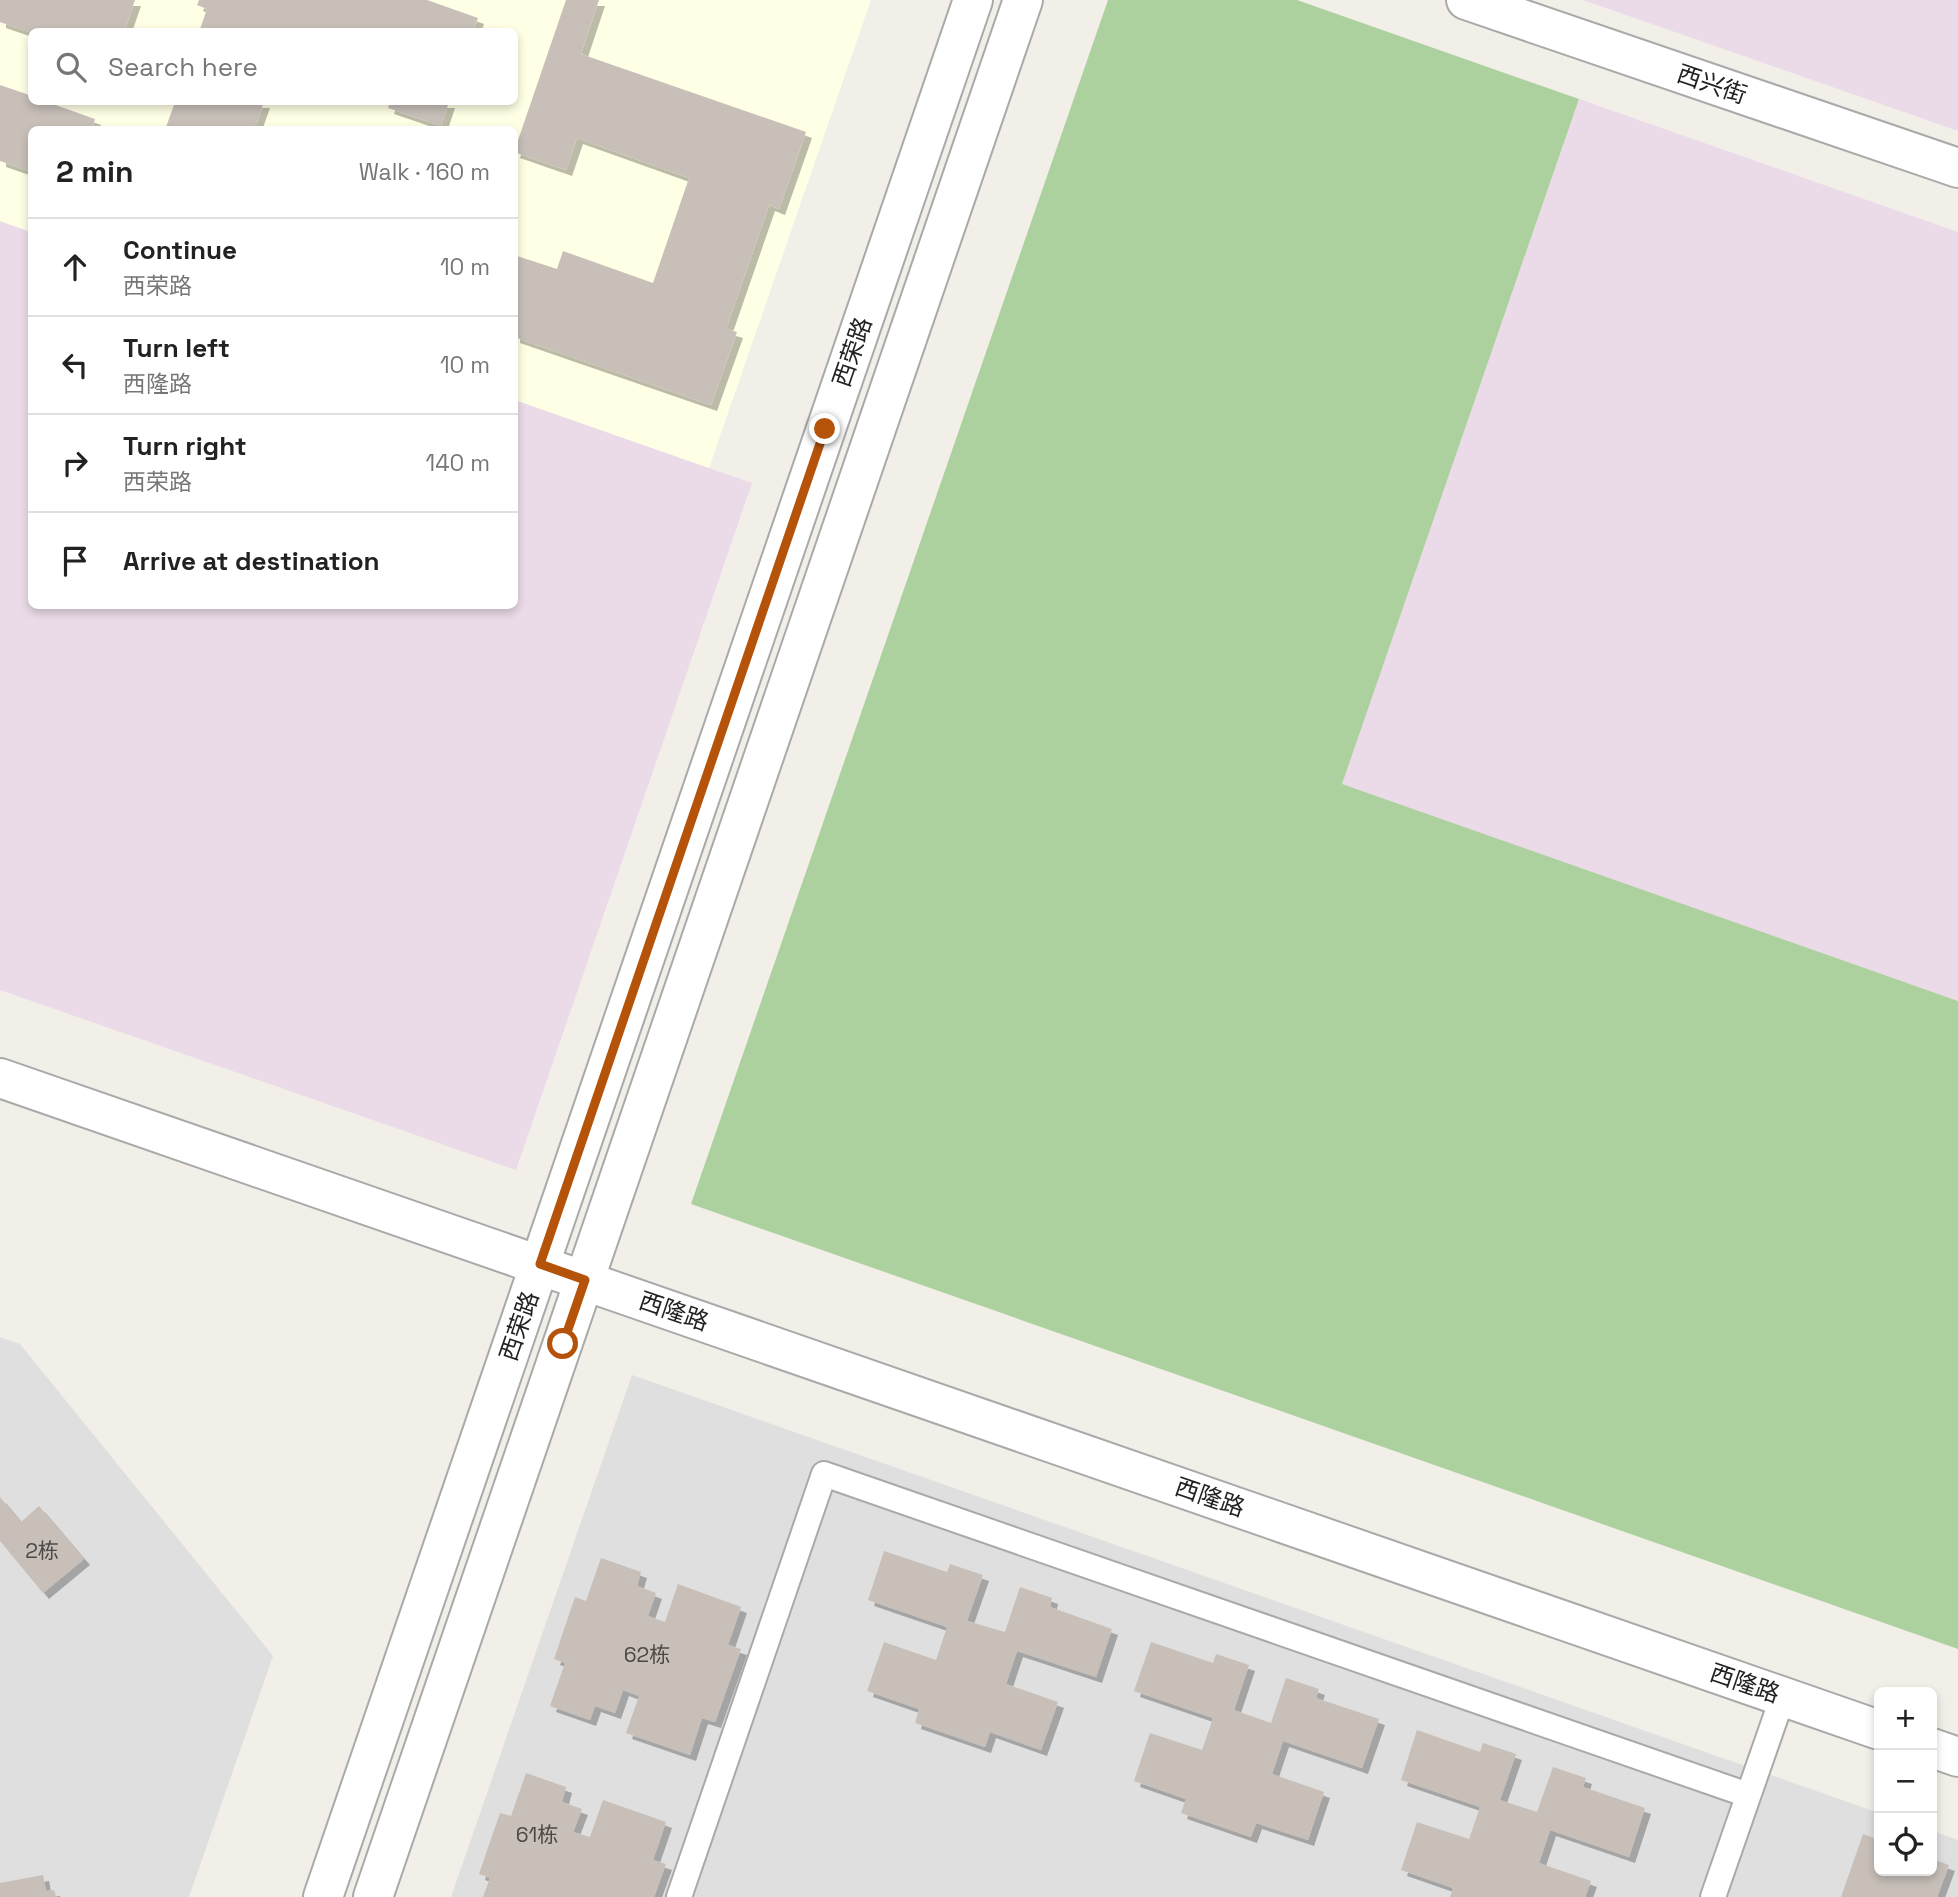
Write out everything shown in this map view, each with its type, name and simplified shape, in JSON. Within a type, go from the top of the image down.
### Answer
[{"type":"street","name":"西荣路","points":[[323,1897],[973,0]]},
{"type":"street","name":"西荣路","points":[[373,1897],[1023,0]]},
{"type":"street","name":"西兴街","points":[[1466,0],[1958,168]]},
{"type":"street","name":"西隆路","points":[[0,1078],[1874,1728]]},
{"type":"street","points":[[1937,1750],[1958,1757]]},
{"type":"lane","points":[[679,1897],[824,1474],[1748,1795]]},
{"type":"lane","points":[[1713,1897],[1783,1696]]},
{"type":"shaded area","points":[[0,0],[871,0],[709,468],[518,401],[518,126],[28,126],[28,231],[0,221]]},
{"type":"shaded area","points":[[1583,0],[1958,0],[1958,131]]},
{"type":"shaded area","points":[[1579,99],[1958,232],[1958,1001],[1341,785]]},
{"type":"shaded area","points":[[0,221],[28,231],[28,609],[518,609],[518,401],[752,483],[516,1170],[0,990]]},
{"type":"shaded area","points":[[0,1337],[20,1344],[273,1656],[189,1897],[0,1897]]},
{"type":"shaded area","points":[[632,1375],[1874,1811],[1874,1876],[1937,1876],[1937,1833],[1958,1840],[1958,1897],[451,1897]]},
{"type":"green space","points":[[1108,0],[1297,0],[1579,99],[1342,784],[1958,1001],[1958,1649],[691,1204]]},
{"type":"building","points":[[0,0],[135,0],[125,28],[28,28],[28,32],[0,22]]},
{"type":"building","points":[[199,0],[427,0],[478,18],[474,28],[200,28],[207,9],[197,5]]},
{"type":"building","points":[[566,0],[599,0],[581,54],[806,132],[779,209],[769,205],[726,329],[737,332],[711,405],[518,338],[518,256],[557,269],[563,251],[653,283],[689,178],[577,138],[566,170],[518,153],[518,140]]},
{"type":"building","points":[[0,85],[28,95],[28,105],[55,105],[95,119],[93,126],[28,126],[28,171],[0,161]]},
{"type":"building","points":[[174,105],[263,105],[255,126],[166,126]]},
{"type":"building","points":[[389,105],[448,105],[441,126],[388,108]]},
{"type":"building","points":[[0,1497],[21,1522],[39,1506],[84,1559],[43,1593],[0,1541]]},
{"type":"building","points":[[884,1551],[947,1572],[950,1564],[983,1575],[967,1621],[1005,1632],[1020,1587],[1052,1598],[1050,1607],[1112,1629],[1096,1677],[1017,1651],[1006,1684],[1058,1702],[1041,1750],[990,1732],[985,1747],[915,1723],[919,1709],[867,1691],[884,1642],[936,1660],[947,1627],[868,1600]]},
{"type":"building","points":[[601,1558],[641,1572],[637,1586],[656,1593],[648,1616],[665,1622],[678,1584],[741,1607],[728,1645],[741,1649],[715,1722],[702,1718],[690,1755],[626,1733],[639,1696],[623,1690],[615,1713],[595,1706],[590,1720],[550,1706],[565,1663],[554,1659],[575,1597],[586,1601]]},
{"type":"building","points":[[1151,1642],[1213,1663],[1216,1654],[1249,1665],[1234,1710],[1271,1723],[1286,1678],[1319,1689],[1316,1698],[1379,1719],[1362,1768],[1283,1741],[1272,1774],[1324,1792],[1308,1840],[1256,1823],[1251,1837],[1181,1813],[1186,1799],[1134,1781],[1150,1733],[1202,1750],[1213,1718],[1134,1691]]},
{"type":"building","points":[[1417,1730],[1480,1752],[1483,1743],[1516,1754],[1500,1800],[1537,1812],[1553,1767],[1586,1778],[1583,1787],[1645,1808],[1629,1857],[1550,1830],[1539,1863],[1591,1881],[1585,1897],[1450,1897],[1453,1888],[1401,1870],[1417,1822],[1469,1839],[1480,1807],[1401,1780]]},
{"type":"building","points":[[526,1773],[566,1787],[562,1802],[582,1809],[573,1832],[590,1837],[603,1800],[666,1822],[653,1860],[666,1864],[654,1897],[483,1897],[490,1878],[479,1874],[500,1813],[511,1816]]},
{"type":"building","points":[[1863,1834],[1874,1838],[1874,1876],[1937,1876],[1937,1861],[1949,1865],[1937,1897],[1841,1897]]},
{"type":"building","points":[[43,1875],[46,1891],[54,1890],[56,1897],[0,1897],[0,1883]]},
{"type":"route","points":[[563,1344],[585,1280],[540,1264],[825,429]]}]
